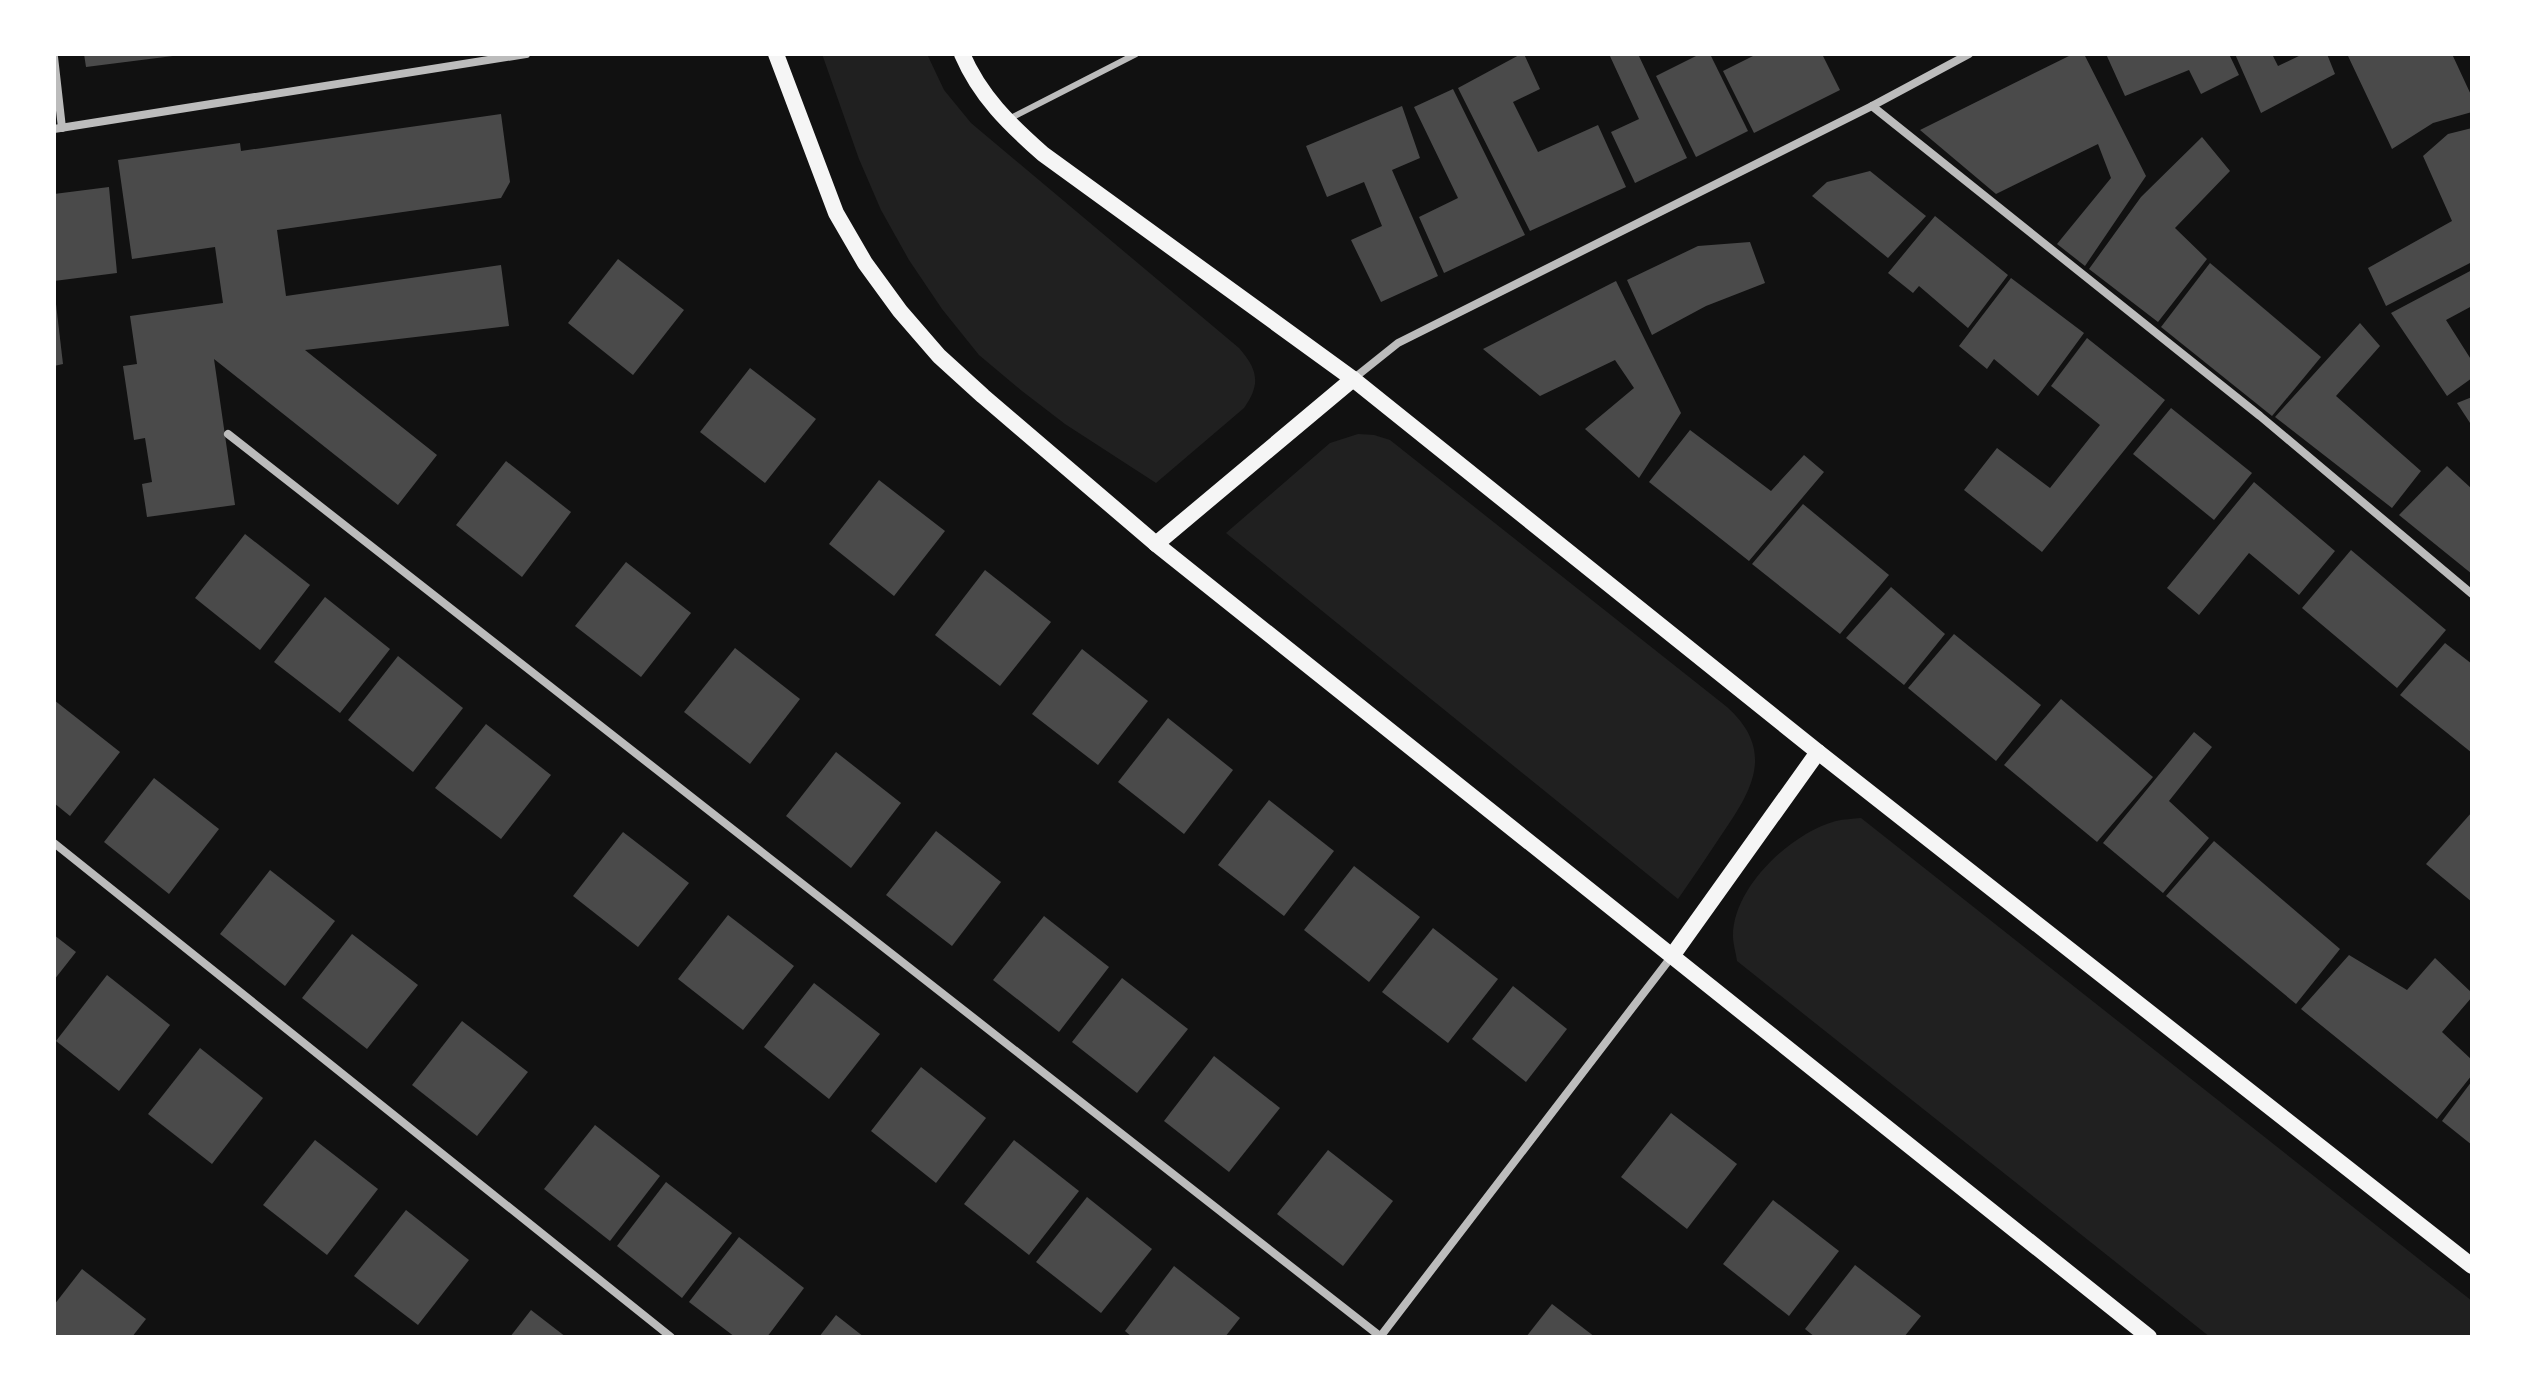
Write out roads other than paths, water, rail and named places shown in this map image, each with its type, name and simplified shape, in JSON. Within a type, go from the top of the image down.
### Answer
[{"type":"main road","points":[[776,54],[836,213],[865,263],[900,311],[939,356],[1156,544],[2149,1337]]},
{"type":"main road","points":[[962,54],[974,81],[1005,121],[1043,154],[1353,379],[1818,752],[2472,1266]]},
{"type":"main road","points":[[1156,544],[1353,379]]},
{"type":"main road","points":[[1672,956],[1818,752]]},
{"type":"street","points":[[54,57],[58,129],[526,54]]},
{"type":"street","points":[[1353,379],[1398,343],[1872,106],[1969,54]]},
{"type":"street","points":[[1872,106],[2260,416],[2472,594]]},
{"type":"street","points":[[228,434],[1380,1337],[1672,956]]},
{"type":"street","points":[[54,843],[671,1337]]},
{"type":"lane","points":[[1005,121],[1136,54]]}]
